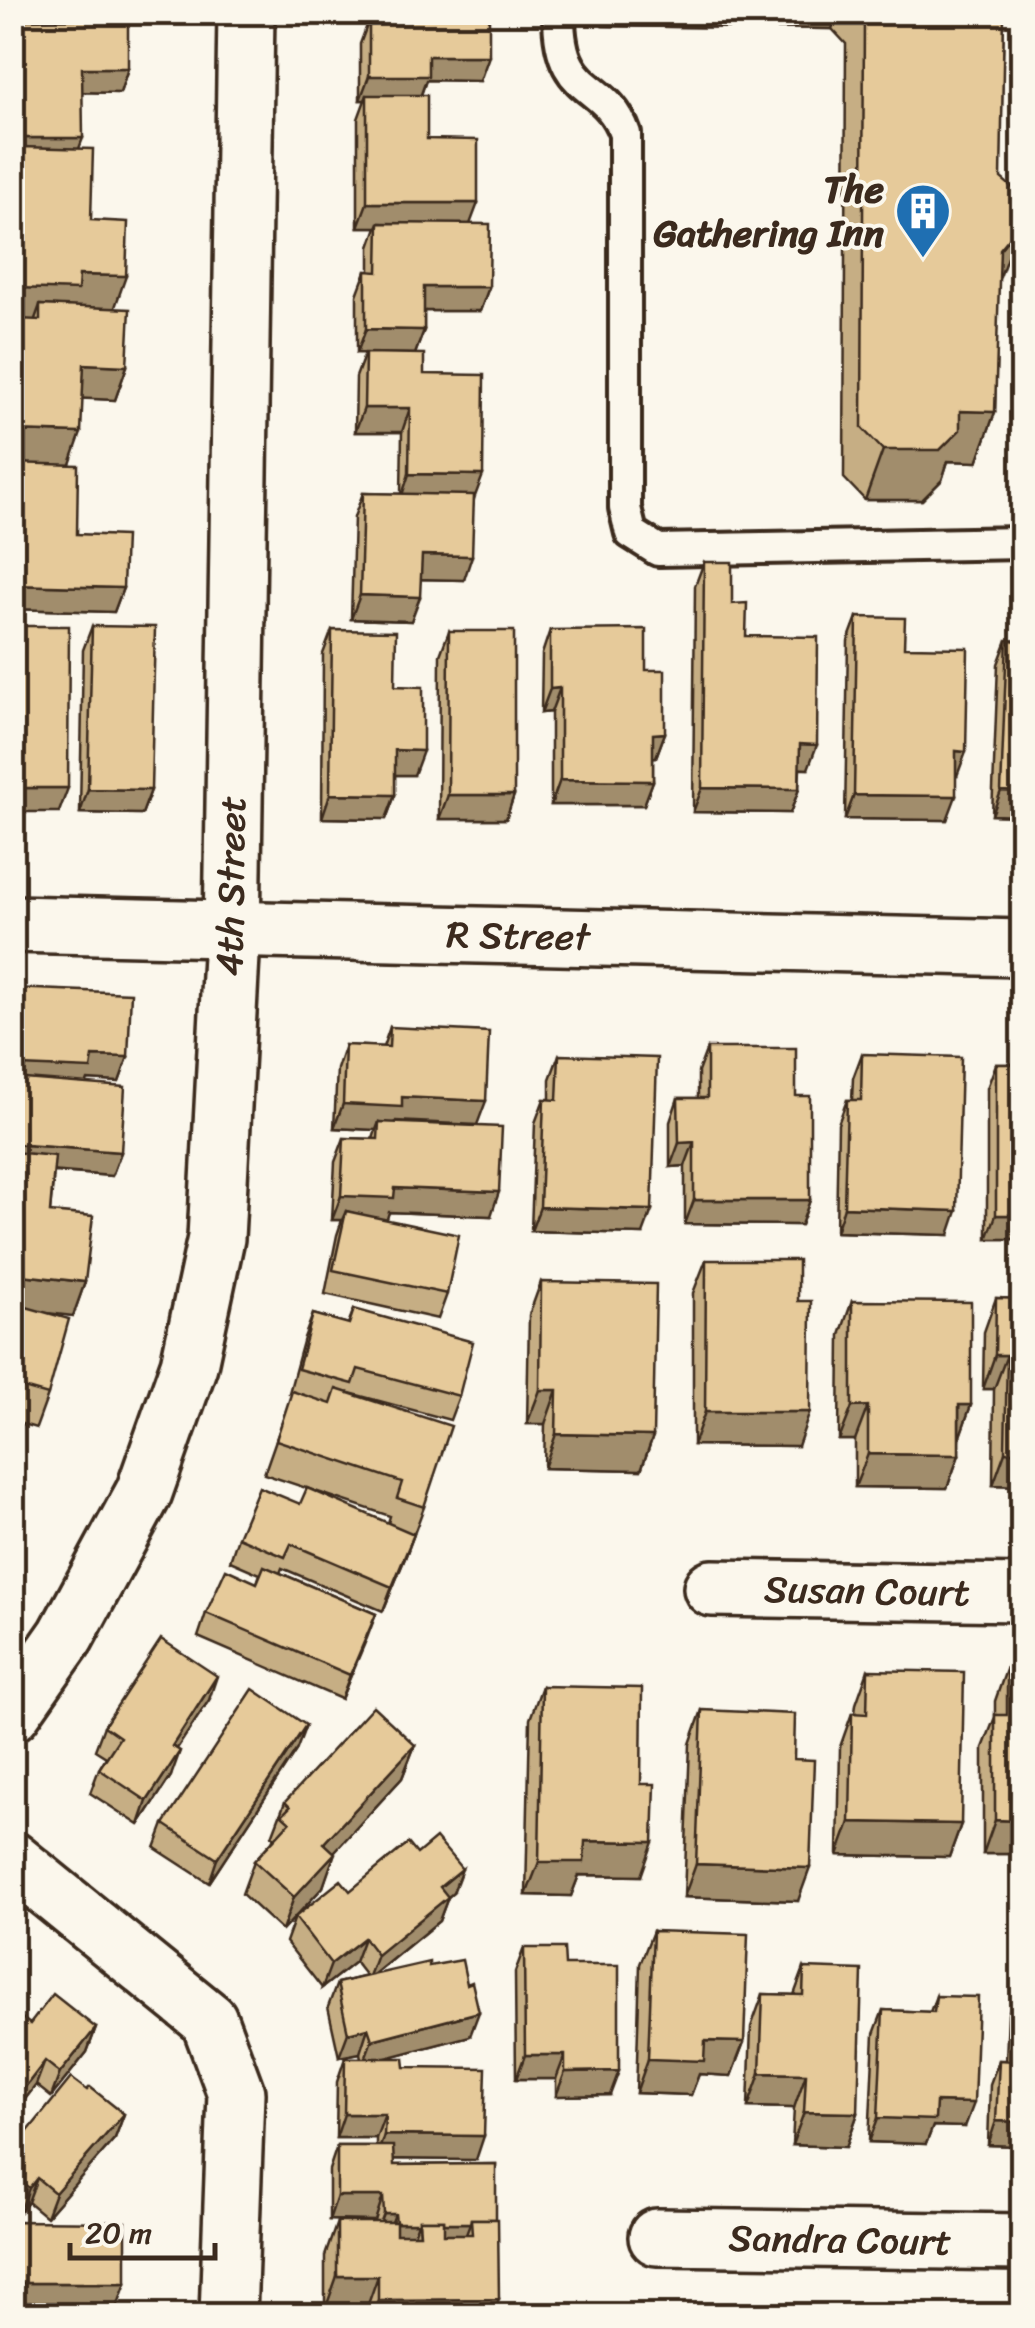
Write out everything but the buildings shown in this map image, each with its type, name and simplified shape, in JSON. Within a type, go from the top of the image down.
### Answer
[{"type":"street","name":"4th Street","points":[[12,1713],[66,1636],[144,1492],[189,1365],[216,1238],[231,929],[246,12]]},
{"type":"street","name":"R Street","points":[[12,924],[1022,948]]},
{"type":"street","name":"Susan Court","points":[[712,1588],[1022,1593]]},
{"type":"street","points":[[12,1860],[210,2020],[236,2093],[228,2316]]},
{"type":"street","name":"Sandra Court","points":[[657,2237],[1022,2242]]},
{"type":"lane","points":[[559,12],[559,34],[568,73],[616,110],[625,134],[625,508],[631,533],[658,550],[1022,543]]},
{"type":"place","name":"The Gathering Inn","points":[[923,260]]}]
